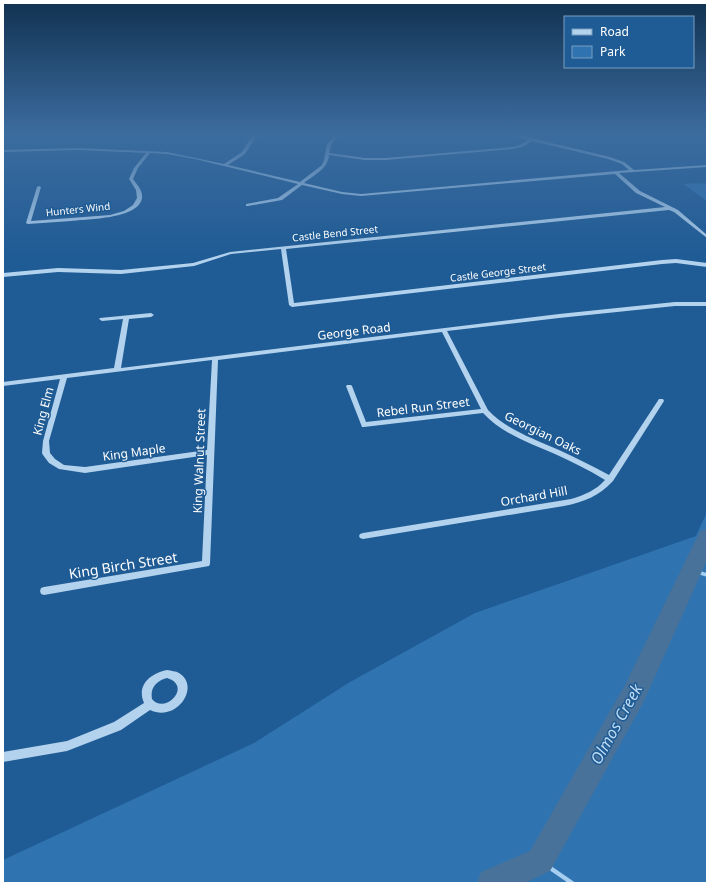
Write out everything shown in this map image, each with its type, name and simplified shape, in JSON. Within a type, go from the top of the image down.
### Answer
[{"type":"street","name":"Hunters Wind","points":[[39,188],[28,223],[110,216],[127,211],[135,206],[140,199],[140,194],[131,178],[132,175]]},
{"type":"street","points":[[269,175],[348,194],[374,195],[580,175]]},
{"type":"street","points":[[248,205],[263,203],[280,198],[311,175]]},
{"type":"street","points":[[619,175],[638,192],[671,208],[707,237]]},
{"type":"street","name":"Castle Bend Street","points":[[3,275],[58,270],[121,272],[183,265],[230,253],[671,208]]},
{"type":"street","name":"Castle George Street","points":[[282,248],[292,305],[662,262],[676,261],[707,265]]},
{"type":"street","name":"George Road","points":[[3,384],[675,304],[707,304]]},
{"type":"street","points":[[102,319],[151,315]]},
{"type":"street","points":[[117,370],[126,317]]},
{"type":"street","name":"Georgian Oaks","points":[[444,331],[485,411],[494,421],[509,430],[595,470],[610,479]]},
{"type":"street","name":"King Walnut Street","points":[[206,564],[215,358]]},
{"type":"street","name":"King Elm","points":[[62,467],[52,461],[46,453],[46,441],[64,377]]},
{"type":"street","name":"Rebel Run Street","points":[[349,386],[364,425],[485,411]]},
{"type":"street","name":"Orchard Hill","points":[[363,536],[582,499],[602,488],[610,479],[661,401]]},
{"type":"street","name":"King Maple","points":[[62,467],[85,470],[210,452]]},
{"type":"street","name":"King Birch Street","points":[[44,591],[206,564]]},
{"type":"street","points":[[3,757],[67,746],[117,726],[150,704]]},
{"type":"green space","points":[[707,183],[707,201],[683,184]]},
{"type":"green space","points":[[707,512],[707,883],[3,883],[3,860],[254,743],[350,682],[475,613],[696,536]]},
{"type":"waterway","name":"Olmos Creek","points":[[492,883],[540,861],[634,694],[707,537]]},
{"type":"waterway","points":[[691,570],[707,575]]},
{"type":"waterway","points":[[540,861],[572,883]]}]
